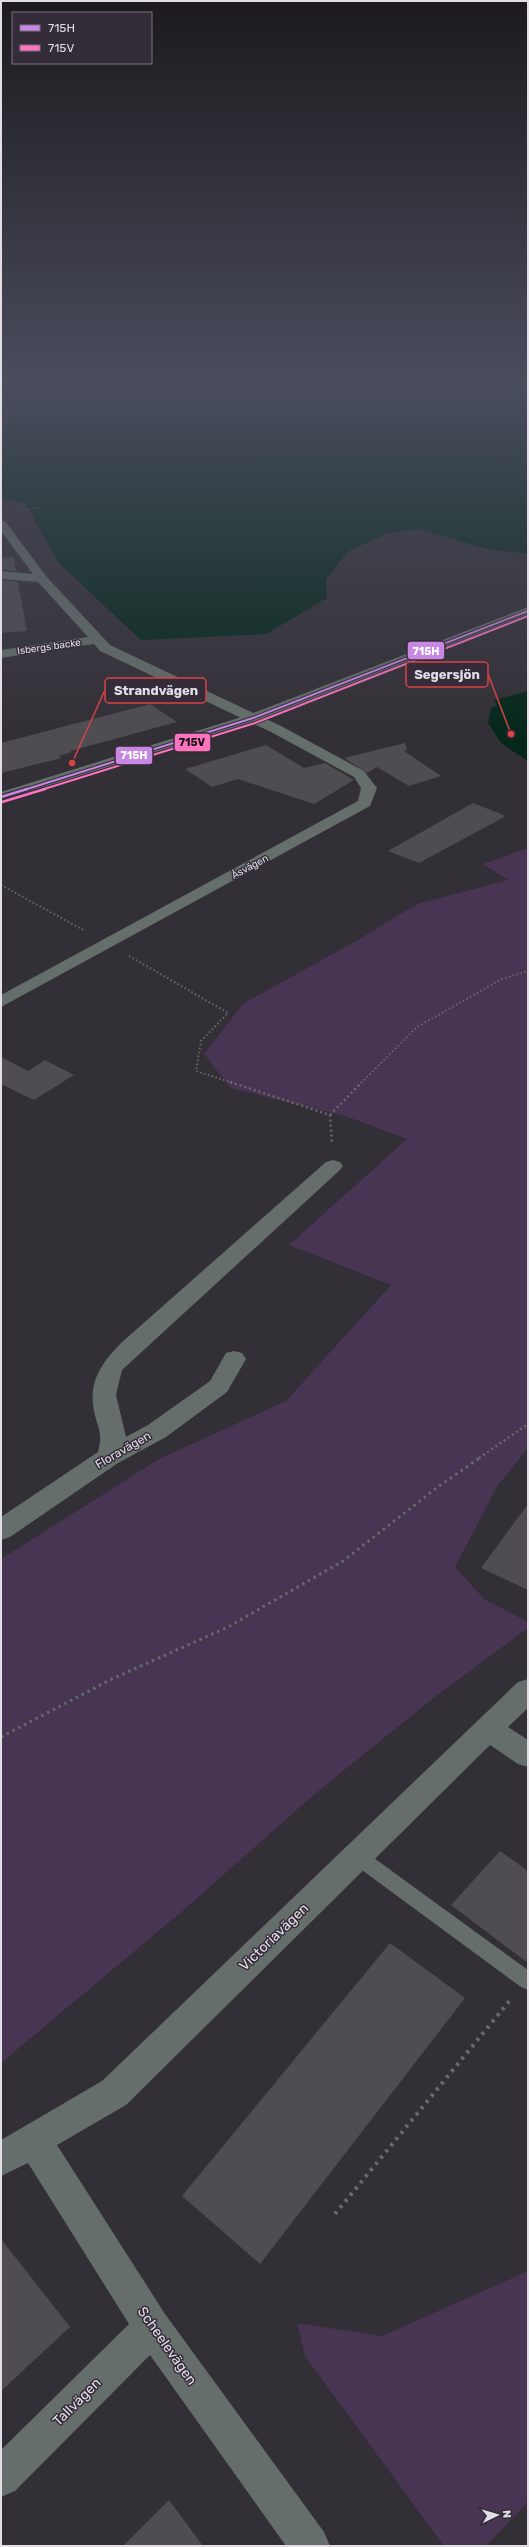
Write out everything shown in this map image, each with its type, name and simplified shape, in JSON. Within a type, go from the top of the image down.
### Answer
[{"type":"street","points":[[1,522],[42,579],[106,648],[133,663],[254,718]]},
{"type":"street","points":[[1,575],[42,579]]},
{"type":"street","points":[[1,797],[254,718],[528,611]]},
{"type":"street","name":"Isbergs backe","points":[[1,654],[97,640]]},
{"type":"street","name":"Åsvägen","points":[[1,1002],[365,803],[369,788],[359,774],[254,718]]},
{"type":"street","points":[[109,1456],[114,1437],[106,1411],[104,1395],[111,1367],[129,1348],[333,1166]]},
{"type":"street","name":"Floravägen","points":[[1,1530],[109,1456],[157,1431],[220,1386],[234,1359]]},
{"type":"street","name":"Victoriavägen","points":[[1,2159],[32,2139],[114,2093],[528,1690]]},
{"type":"street","points":[[488,1729],[528,1754]]},
{"type":"street","name":"Scheelevägen","points":[[32,2139],[152,2327],[310,2546]]},
{"type":"street","name":"Tallvägen","points":[[1,2477],[152,2327]]},
{"type":"lane","points":[[357,1856],[527,1981]]},
{"type":"path","points":[[14,512],[43,508]]},
{"type":"path","points":[[333,1166],[330,1115],[417,1027],[502,979],[528,970]]},
{"type":"path","points":[[228,1013],[201,1041],[196,1071],[330,1115]]},
{"type":"path","points":[[1,1738],[112,1679],[228,1627],[342,1561],[439,1486],[528,1424]]},
{"type":"path","points":[[335,2214],[527,1981]]},
{"type":"shaded area","points":[[5,499],[528,499],[528,554],[488,549],[418,529],[386,534],[347,552],[326,580],[327,598],[266,634],[141,640],[60,564],[25,503]]},
{"type":"shaded area","points":[[528,691],[528,761],[502,744],[488,723],[491,708],[497,705],[494,700]]},
{"type":"shaded area","points":[[528,848],[528,1448],[498,1485],[455,1567],[484,1599],[528,1622],[528,1628],[435,1697],[317,1792],[186,1908],[1,2063],[1,1559],[159,1459],[286,1401],[391,1285],[289,1245],[407,1139],[348,1117],[231,1088],[204,1054],[243,1004],[356,941],[417,904],[508,880],[483,864]]},
{"type":"shaded area","points":[[528,2271],[528,2502],[486,2546],[444,2546],[305,2356],[297,2323],[382,2336]]},
{"type":"building","points":[[14,557],[16,571],[1,570],[1,558]]},
{"type":"building","points":[[1,580],[18,582],[27,631],[1,633]]},
{"type":"building","points":[[150,704],[177,722],[70,751],[72,752],[59,756],[62,758],[1,773],[1,743]]},
{"type":"building","points":[[405,743],[407,749],[404,751],[441,776],[409,786],[377,767],[367,773],[344,758]]},
{"type":"building","points":[[266,745],[304,768],[325,763],[354,780],[314,804],[238,779],[212,787],[185,769]]},
{"type":"building","points":[[473,803],[506,816],[419,863],[388,851]]},
{"type":"building","points":[[1,1057],[28,1071],[45,1060],[74,1075],[34,1100],[1,1084]]},
{"type":"building","points":[[528,1504],[528,1590],[481,1568]]},
{"type":"building","points":[[500,1851],[528,1871],[528,1963],[451,1905]]},
{"type":"building","points":[[390,1943],[465,1998],[260,2264],[182,2196]]},
{"type":"building","points":[[1,2239],[70,2327],[1,2391]]},
{"type":"building","points":[[169,2500],[203,2546],[123,2546]]},
{"type":"transit line","name":"715H","points":[[1,797],[253,718],[528,611]]},
{"type":"transit line","name":"715V","points":[[2,802],[255,723],[528,616]]},
{"type":"place","name":"Segersjön","points":[[511,734]]},
{"type":"place","name":"Strandvägen","points":[[72,763]]}]
